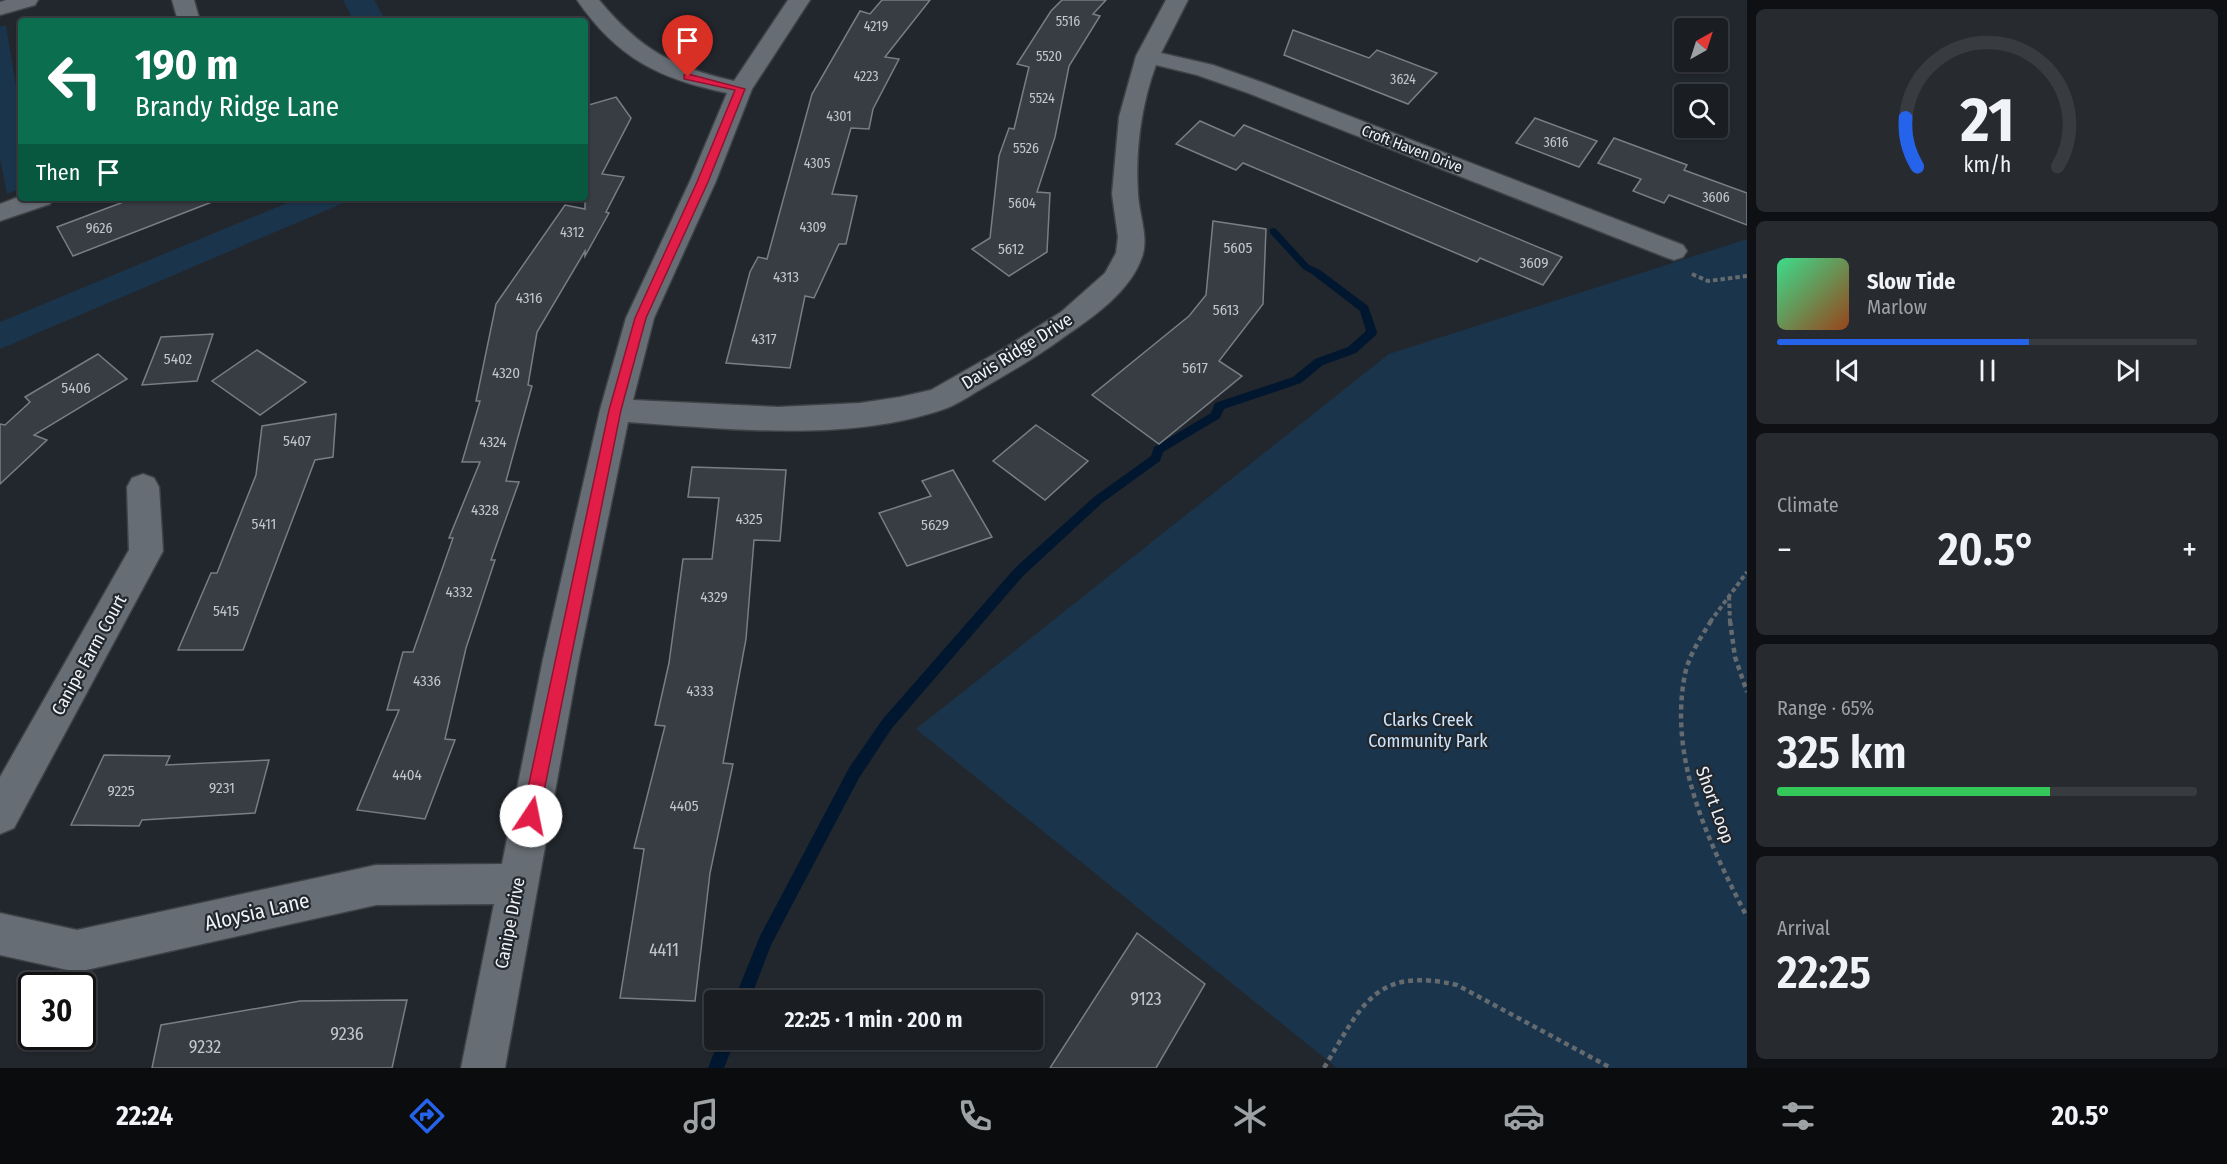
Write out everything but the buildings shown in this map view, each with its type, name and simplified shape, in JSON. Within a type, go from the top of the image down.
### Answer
[{"type":"street","points":[[0,9],[27,0]]},
{"type":"street","points":[[183,0],[188,18]]},
{"type":"street","points":[[588,0],[616,35],[646,60],[703,81],[740,89]]},
{"type":"street","name":"Canipe Drive","points":[[483,1068],[561,658],[615,410],[640,318],[703,182],[740,89],[799,0]]},
{"type":"street","name":"Davis Ridge Drive","points":[[615,410],[794,418],[865,415],[914,407],[949,394],[1083,309],[1107,289],[1129,258],[1131,237],[1125,199],[1127,125],[1135,88],[1147,57],[1177,0]]},
{"type":"street","name":"Croft Haven Drive","points":[[1147,57],[1204,70],[1256,88],[1674,251]]},
{"type":"street","points":[[0,213],[33,201]]},
{"type":"street","name":"Canipe Farm Court","points":[[0,815],[147,551],[144,487]]},
{"type":"street","name":"Aloysia Lane","points":[[0,933],[77,951],[376,885],[517,884]]},
{"type":"path","points":[[1674,251],[1671,257],[1677,264],[1702,280],[1715,281],[1747,276]]},
{"type":"path","name":"Short Loop","points":[[1747,572],[1729,594],[1692,654],[1685,673],[1682,721],[1683,754],[1692,792],[1747,916]]},
{"type":"path","points":[[1729,594],[1728,620],[1733,650],[1747,692]]},
{"type":"path","points":[[1324,1068],[1365,1004],[1388,986],[1406,977],[1432,977],[1457,985],[1611,1068]]},
{"type":"green space","points":[[343,0],[374,0],[384,18],[352,18]]},
{"type":"green space","points":[[6,25],[18,99],[18,189],[7,194],[0,158],[0,27]]},
{"type":"green space","points":[[292,201],[348,201],[0,349],[0,322]]},
{"type":"green space","name":"Clarks Creek Community Park","points":[[1747,239],[1747,1068],[1337,1068],[916,729],[1389,354]]},
{"type":"waterway","points":[[746,990],[765,941],[854,773],[887,724],[1019,572],[1098,500],[1156,458],[1158,450],[1216,415],[1219,406],[1297,380],[1319,362],[1352,350],[1372,332],[1364,309],[1316,272],[1306,267],[1273,231]]},
{"type":"waterway","points":[[716,1068],[723,1050]]},
{"type":"route","points":[[531,816],[561,658],[615,410],[640,318],[703,182],[740,89],[688,77]]}]
